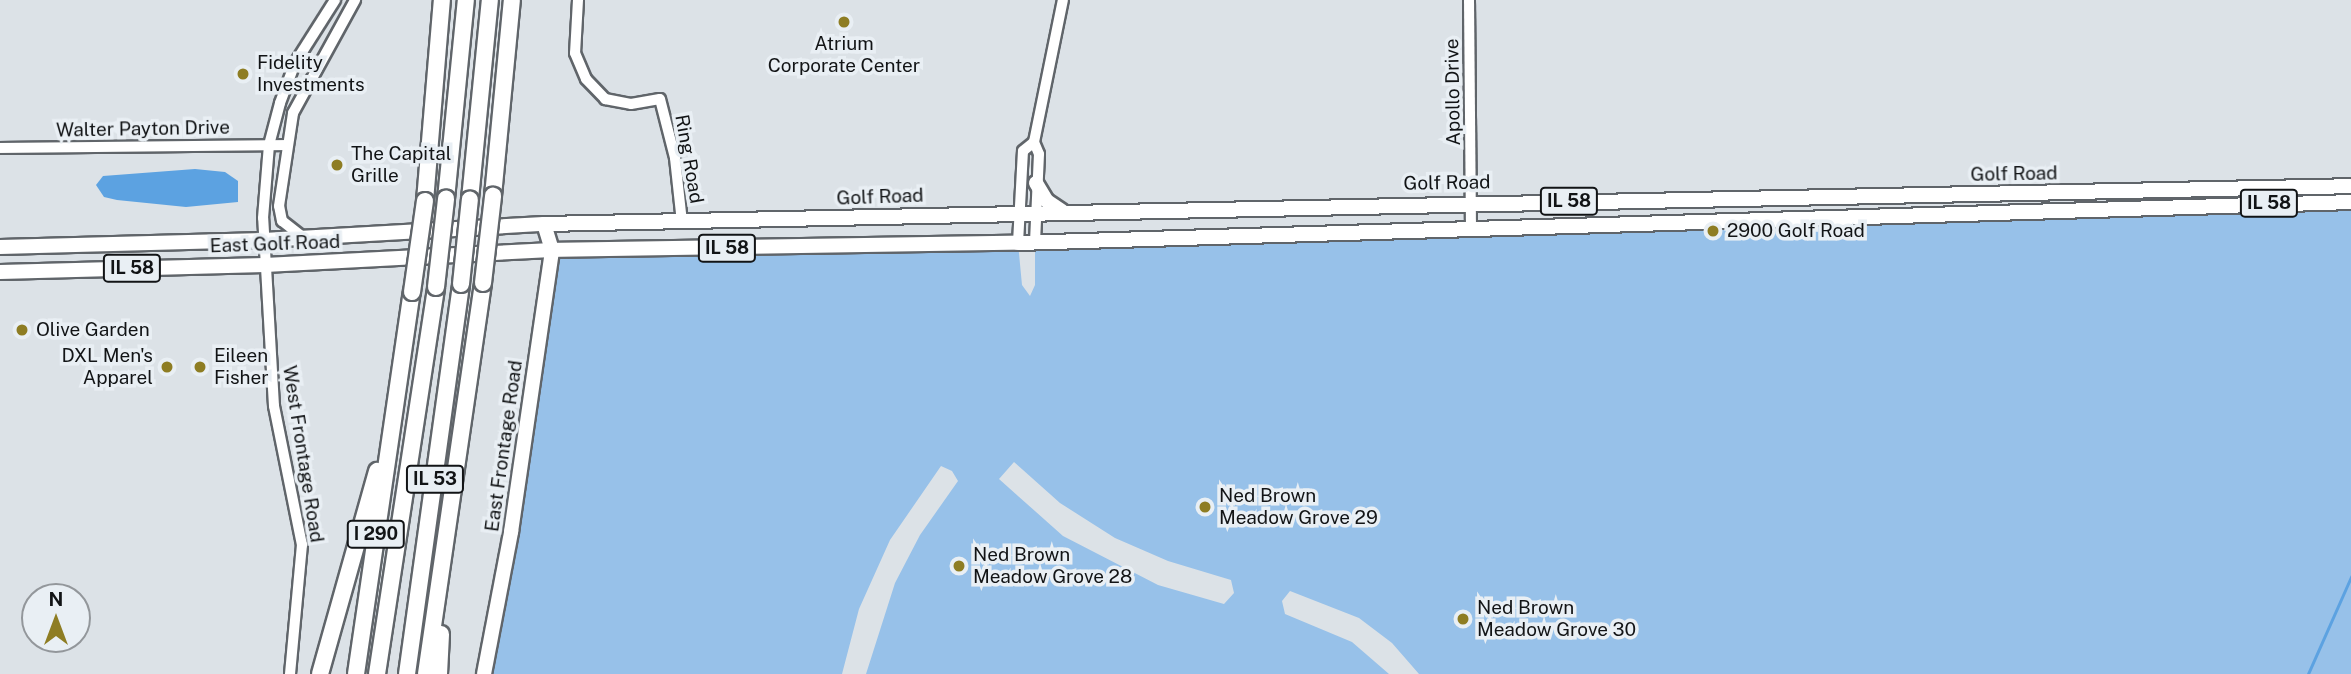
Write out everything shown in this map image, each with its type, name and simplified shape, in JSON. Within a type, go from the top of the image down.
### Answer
[{"type":"highway","name":"I 290","points":[[356,674],[425,201],[442,0]]},
{"type":"highway","name":"IL 53","points":[[377,674],[436,287],[466,0]]},
{"type":"highway","name":"IL 53","points":[[407,674],[461,284],[490,0]]},
{"type":"highway","points":[[426,674],[484,283],[512,0]]},
{"type":"highway","points":[[320,674],[397,394]]},
{"type":"highway","points":[[439,674],[445,549]]},
{"type":"main road","points":[[1036,183],[1047,201],[1063,211]]},
{"type":"main road","name":"Golf Road","points":[[544,224],[1471,202],[2351,186]]},
{"type":"main road","name":"Golf Road","points":[[552,250],[1018,243],[1471,226],[2351,202]]},
{"type":"main road","name":"East Golf Road","points":[[0,247],[264,240],[544,224]]},
{"type":"main road","name":"East Frontage Road","points":[[484,674],[511,531],[552,250],[544,224]]},
{"type":"main road","name":"East Golf Road","points":[[0,272],[265,265],[552,250]]},
{"type":"street","name":"West Frontage Road","points":[[290,674],[302,545],[274,407],[264,240],[269,145],[295,63],[335,0]]},
{"type":"street","points":[[304,238],[282,221],[279,206],[286,145],[293,113],[306,83],[355,0]]},
{"type":"street","name":"Ring Road","points":[[578,0],[575,53],[586,79],[605,99],[631,104],[660,99],[675,159],[682,222]]},
{"type":"street","points":[[1035,242],[1039,154],[1034,142],[1063,0]]},
{"type":"street","name":"Apollo Drive","points":[[1469,0],[1471,226]]},
{"type":"street","points":[[1018,243],[1023,151],[1034,142]]},
{"type":"street","name":"Walter Payton Drive","points":[[0,148],[286,145]]},
{"type":"shaded area","points":[[195,169],[225,172],[238,181],[238,202],[186,207],[117,200],[104,197],[96,185],[103,176]]},
{"type":"shaded area","points":[[2351,202],[2351,674],[1419,674],[1392,643],[1359,618],[1290,591],[1282,601],[1285,614],[1352,642],[1389,674],[866,674],[895,583],[920,535],[958,481],[952,471],[941,466],[890,540],[859,609],[842,674],[485,674],[552,250],[1018,243],[1022,285],[1030,296],[1035,285],[1035,242]],"holes":[[[1014,462],[1060,503],[1115,538],[1168,561],[1231,580],[1234,593],[1224,604],[1158,585],[1063,536],[999,479]]]},
{"type":"waterway","points":[[2308,674],[2351,577]]},
{"type":"place","name":"Atrium Corporate Center","points":[[844,22]]},
{"type":"place","name":"Fidelity Investments","points":[[243,74]]},
{"type":"place","name":"The Capital Grille","points":[[337,165]]},
{"type":"place","name":"2900 Golf Road","points":[[1713,231]]},
{"type":"place","name":"Olive Garden","points":[[22,330]]},
{"type":"place","name":"DXL Men's Apparel","points":[[167,367]]},
{"type":"place","name":"Eileen Fisher","points":[[200,367]]},
{"type":"place","name":"Ned Brown Meadow Grove 29","points":[[1205,507]]},
{"type":"place","name":"Ned Brown Meadow Grove 28","points":[[959,566]]},
{"type":"place","name":"Ned Brown Meadow Grove 30","points":[[1463,619]]}]
